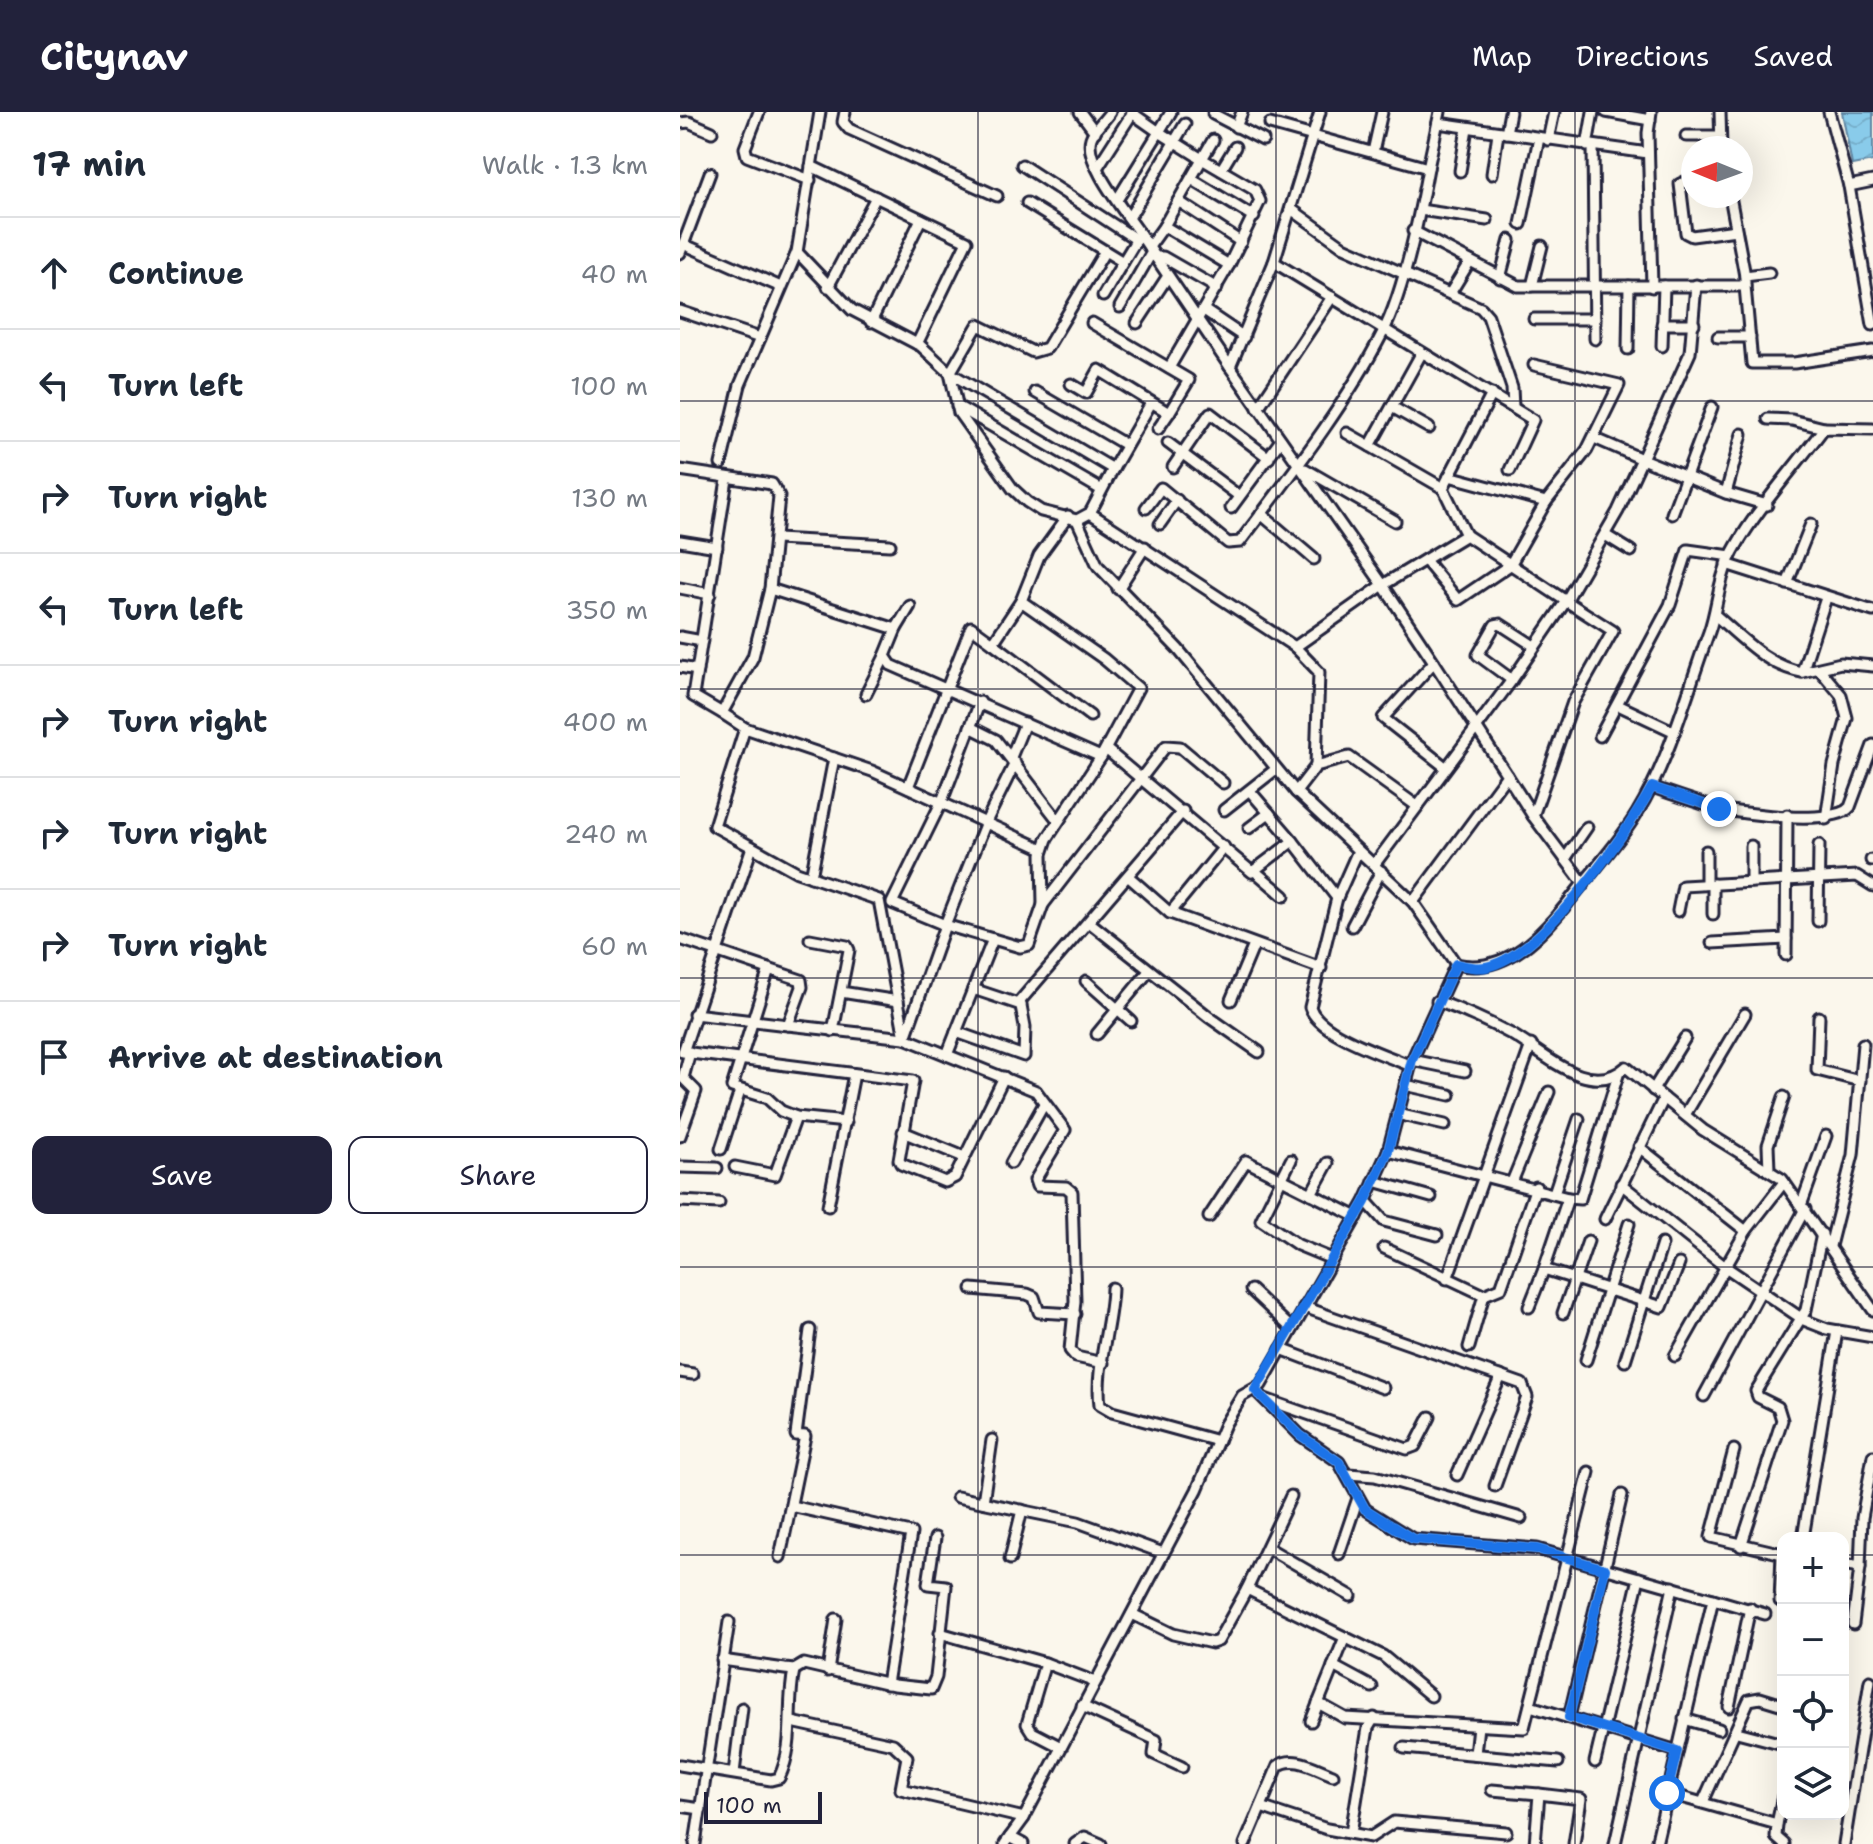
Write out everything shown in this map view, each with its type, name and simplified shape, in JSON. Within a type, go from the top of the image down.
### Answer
[{"type":"street","points":[[759,112],[745,148],[747,156],[810,180]]},
{"type":"street","points":[[721,464],[740,385],[797,252],[820,112]]},
{"type":"street","points":[[845,112],[843,122],[849,129],[997,196]]},
{"type":"street","points":[[1080,112],[1095,132]]},
{"type":"street","points":[[1110,112],[1095,132],[1091,152],[1097,168],[1138,237]]},
{"type":"street","points":[[1117,200],[1171,112]]},
{"type":"street","points":[[1236,127],[1242,112]]},
{"type":"street","points":[[1230,367],[1274,262],[1315,137],[1320,112]]},
{"type":"street","points":[[1373,152],[1382,112]]},
{"type":"street","points":[[1146,508],[1161,488],[1231,544],[1240,542],[1299,464],[1384,332],[1420,210],[1440,112]]},
{"type":"street","points":[[1492,174],[1510,112]]},
{"type":"street","points":[[1521,224],[1543,139],[1554,112]]},
{"type":"street","points":[[1593,112],[1590,146],[1595,339]]},
{"type":"street","points":[[1606,112],[1650,116],[1648,153],[1652,287]]},
{"type":"street","points":[[1720,112],[1720,136]]},
{"type":"street","points":[[1829,112],[1849,186],[1873,325]]},
{"type":"street","points":[[1097,168],[1133,113],[1258,195],[1254,217],[1217,288],[1169,368]]},
{"type":"street","points":[[1213,114],[1263,140]]},
{"type":"street","points":[[680,123],[689,122],[712,132]]},
{"type":"street","points":[[1438,123],[1648,153]]},
{"type":"street","points":[[1129,218],[1185,124]]},
{"type":"street","points":[[1270,124],[1428,168]]},
{"type":"street","points":[[1460,171],[1467,128]]},
{"type":"street","points":[[1120,307],[1213,140]]},
{"type":"street","points":[[1221,170],[1235,147]]},
{"type":"street","points":[[1022,165],[1138,237],[1152,252],[1383,585],[1476,723],[1533,816],[1584,884]]},
{"type":"street","points":[[811,166],[967,241],[917,344]]},
{"type":"street","points":[[710,173],[682,248],[781,287]]},
{"type":"street","points":[[1191,179],[1254,217]]},
{"type":"street","points":[[1849,186],[1873,181]]},
{"type":"street","points":[[828,287],[876,197]]},
{"type":"street","points":[[1178,201],[1241,242]]},
{"type":"street","points":[[1027,203],[1123,262]]},
{"type":"street","points":[[1683,208],[1686,233],[1692,236],[1736,230]]},
{"type":"street","points":[[1732,208],[1745,281],[1752,363],[1794,363],[1873,351]]},
{"type":"street","points":[[1291,209],[1344,247],[1451,292],[1481,308],[1488,316],[1512,388],[1513,407]]},
{"type":"street","points":[[1420,210],[1487,220]]},
{"type":"street","points":[[871,322],[921,219]]},
{"type":"street","points":[[1164,226],[1229,265]]},
{"type":"street","points":[[1413,231],[1518,286],[1696,285],[1745,281],[1769,273]]},
{"type":"street","points":[[1103,296],[1138,237]]},
{"type":"street","points":[[1500,278],[1510,240]]},
{"type":"street","points":[[1532,286],[1542,246]]},
{"type":"street","points":[[1105,251],[1047,348],[1033,352],[978,325],[950,373],[957,406],[1013,489],[1041,511],[1072,518],[1090,513],[1295,647],[1319,672],[1316,766],[1296,792]]},
{"type":"street","points":[[797,252],[828,287],[871,322],[917,344],[950,373],[1113,469]]},
{"type":"street","points":[[1152,252],[1217,288]]},
{"type":"street","points":[[1451,292],[1470,261]]},
{"type":"street","points":[[1274,262],[1384,332],[1533,420],[1510,470]]},
{"type":"street","points":[[1137,323],[1168,276]]},
{"type":"street","points":[[1352,926],[1378,868],[1417,806],[1476,723],[1512,680],[1566,601],[1605,535],[1690,353],[1696,285]]},
{"type":"street","points":[[1628,349],[1629,286]]},
{"type":"street","points":[[1662,346],[1664,286]]},
{"type":"street","points":[[1258,408],[1332,297]]},
{"type":"street","points":[[1204,310],[1244,337]]},
{"type":"street","points":[[680,311],[760,338]]},
{"type":"street","points":[[1534,319],[1595,319]]},
{"type":"street","points":[[1092,323],[1189,380],[1158,429]]},
{"type":"street","points":[[1662,324],[1694,324]]},
{"type":"street","points":[[1718,337],[1750,337]]},
{"type":"street","points":[[1370,446],[1421,354]]},
{"type":"street","points":[[1425,560],[1458,600],[1510,565],[1546,502],[1594,438],[1619,385],[1534,365]]},
{"type":"street","points":[[1071,384],[1086,393],[1099,370],[1169,413]]},
{"type":"street","points":[[1035,392],[1126,445]]},
{"type":"street","points":[[1443,488],[1492,394]]},
{"type":"street","points":[[1090,513],[1100,489],[1151,403]]},
{"type":"street","points":[[957,406],[1100,489]]},
{"type":"street","points":[[1392,407],[1429,428]]},
{"type":"street","points":[[1672,514],[1712,407]]},
{"type":"street","points":[[1173,467],[1207,415],[1212,413],[1269,458]]},
{"type":"street","points":[[1768,419],[1792,420],[1824,428],[1873,429]]},
{"type":"street","points":[[1072,518],[1098,566],[1178,649],[1296,792],[1357,853],[1378,868],[1413,902],[1456,964],[1486,967],[1517,952],[1562,912],[1627,829],[1652,787],[1715,615],[1729,560],[1824,428]]},
{"type":"street","points":[[1347,433],[1443,488],[1466,535],[1613,631],[1573,702],[1533,816]]},
{"type":"street","points":[[1726,493],[1742,434]]},
{"type":"street","points":[[1594,438],[1687,478],[1767,505]]},
{"type":"street","points":[[1231,508],[1281,440]]},
{"type":"street","points":[[1168,443],[1239,496]]},
{"type":"street","points":[[1299,464],[1395,521]]},
{"type":"street","points":[[680,470],[772,484],[778,489],[770,589],[753,657],[722,713]]},
{"type":"street","points":[[1449,476],[1546,502]]},
{"type":"street","points":[[727,479],[693,696],[745,728],[908,787],[1043,849]]},
{"type":"street","points":[[1160,524],[1177,500]]},
{"type":"street","points":[[1261,514],[1314,559]]},
{"type":"street","points":[[993,643],[1021,601],[1039,556],[1072,518]]},
{"type":"street","points":[[1787,584],[1811,524]]},
{"type":"street","points":[[1295,647],[1383,585],[1466,535]]},
{"type":"street","points":[[1605,535],[1631,551]]},
{"type":"street","points":[[776,539],[890,545]]},
{"type":"street","points":[[680,541],[717,547]]},
{"type":"street","points":[[1118,589],[1145,547]]},
{"type":"street","points":[[1600,736],[1670,605],[1688,550],[1729,560],[1826,598],[1873,611]]},
{"type":"street","points":[[680,588],[710,594]]},
{"type":"street","points":[[770,589],[896,629]]},
{"type":"street","points":[[1802,672],[1826,598]]},
{"type":"street","points":[[1021,601],[1104,659],[1138,688],[1104,754],[1057,819],[1043,849],[1043,905]]},
{"type":"street","points":[[866,694],[910,606]]},
{"type":"street","points":[[1715,615],[1784,669],[1802,672],[1841,663],[1873,666]]},
{"type":"street","points":[[1512,680],[1478,655],[1495,625],[1500,624],[1534,646]]},
{"type":"street","points":[[908,787],[971,627],[1090,716]]},
{"type":"street","points":[[680,637],[702,641]]},
{"type":"street","points":[[885,656],[891,665],[1104,754],[1183,811],[1284,896]]},
{"type":"street","points":[[1434,662],[1383,718],[1444,766]]},
{"type":"street","points":[[680,667],[697,670]]},
{"type":"street","points":[[1820,670],[1841,695],[1847,718],[1834,765],[1826,819]]},
{"type":"street","points":[[980,702],[942,801],[892,903],[945,925],[1020,947],[1029,945],[1043,905],[1166,746],[1176,744],[1223,783]]},
{"type":"street","points":[[1618,705],[1673,731]]},
{"type":"street","points":[[905,1038],[945,925],[1013,760],[1025,723]]},
{"type":"street","points":[[970,727],[996,740],[1057,819]]},
{"type":"street","points":[[745,728],[714,826],[811,877],[879,900],[905,1038]]},
{"type":"street","points":[[1652,787],[1719,809],[1826,819],[1844,814],[1850,807],[1873,745]]},
{"type":"street","points":[[1316,766],[1349,757],[1417,806]]},
{"type":"street","points":[[811,877],[834,758]]},
{"type":"street","points":[[1224,810],[1276,769]]},
{"type":"street","points":[[1413,902],[1507,775]]},
{"type":"street","points":[[1250,791],[1337,898]]},
{"type":"street","points":[[956,1032],[1024,1056],[1025,1027],[1020,1001],[1183,811]]},
{"type":"street","points":[[1249,828],[1269,813]]},
{"type":"street","points":[[1786,955],[1787,815]]},
{"type":"street","points":[[1565,859],[1587,827]]},
{"type":"street","points":[[1256,872],[1293,841]]},
{"type":"street","points":[[1818,921],[1819,845]]},
{"type":"street","points":[[1751,846],[1751,882]]},
{"type":"street","points":[[680,1136],[696,1091],[683,1078],[684,1052],[694,1014],[720,951],[752,847]]},
{"type":"street","points":[[1170,913],[1224,847]]},
{"type":"street","points":[[1706,851],[1713,914]]},
{"type":"street","points":[[1357,853],[1337,898],[1321,968],[1311,996],[1313,1015],[1336,1033],[1412,1063],[1465,1071]]},
{"type":"street","points":[[1678,911],[1680,888],[1710,884],[1857,876],[1873,886]]},
{"type":"street","points":[[1129,877],[1170,913],[1321,968]]},
{"type":"street","points":[[1089,922],[1149,971],[1259,1052]]},
{"type":"street","points":[[680,939],[802,982],[788,1025]]},
{"type":"street","points":[[810,939],[849,948],[833,1031]]},
{"type":"street","points":[[947,1055],[993,939]]},
{"type":"street","points":[[1712,943],[1786,939]]},
{"type":"street","points":[[1231,1000],[1254,945]]},
{"type":"street","points":[[1023,1844],[1008,1841],[1024,1818],[1132,1614],[1242,1396],[1255,1390],[1366,1201],[1388,1151],[1412,1063],[1456,964]]},
{"type":"street","points":[[769,969],[731,1086],[767,1098],[781,1111],[796,1117],[846,1122]]},
{"type":"street","points":[[1097,1034],[1149,971]]},
{"type":"street","points":[[1086,981],[1131,1021]]},
{"type":"street","points":[[973,989],[1021,1005]]},
{"type":"street","points":[[841,992],[898,1001]]},
{"type":"street","points":[[1437,1001],[1531,1045],[1569,1072],[1590,1078],[1618,1075]]},
{"type":"street","points":[[694,1014],[905,1038],[1036,1091],[1065,1130],[1036,1176],[1035,1184],[1041,1187],[1066,1187],[1072,1192],[1075,1314],[1070,1350],[1076,1357],[1103,1363]]},
{"type":"street","points":[[1685,1115],[1745,1014]]},
{"type":"street","points":[[1819,1017],[1817,1070],[1860,1081]]},
{"type":"street","points":[[1653,1090],[1685,1038]]},
{"type":"street","points":[[1830,1246],[1849,1177],[1863,1044]]},
{"type":"street","points":[[1447,1279],[1531,1045]]},
{"type":"street","points":[[684,1052],[913,1081],[899,1160],[931,1177],[951,1181],[1004,1077]]},
{"type":"street","points":[[1388,1151],[1580,1199],[1618,1075],[1626,1067],[1726,1146],[1784,1182],[1873,1310]]},
{"type":"street","points":[[828,1206],[854,1074]]},
{"type":"street","points":[[1405,1085],[1450,1095]]},
{"type":"street","points":[[721,1149],[740,1091]]},
{"type":"street","points":[[1512,1182],[1549,1092]]},
{"type":"street","points":[[1769,1170],[1768,1145],[1784,1097]]},
{"type":"street","points":[[1605,1219],[1664,1098]]},
{"type":"street","points":[[1011,1163],[1044,1104]]},
{"type":"street","points":[[1397,1114],[1445,1125]]},
{"type":"street","points":[[735,1167],[775,1175],[796,1117]]},
{"type":"street","points":[[1554,1193],[1579,1119]]},
{"type":"street","points":[[903,1132],[964,1157]]},
{"type":"street","points":[[1704,1396],[1803,1206],[1826,1136]]},
{"type":"street","points":[[1639,1147],[1746,1231]]},
{"type":"street","points":[[1291,1160],[1261,1216],[1262,1223],[1298,1245],[1332,1259]]},
{"type":"street","points":[[1209,1217],[1246,1161],[1357,1217]]},
{"type":"street","points":[[1311,1194],[1328,1163]]},
{"type":"street","points":[[680,1167],[717,1168]]},
{"type":"street","points":[[1374,1181],[1431,1197]]},
{"type":"street","points":[[1675,1356],[1746,1231],[1784,1182]]},
{"type":"street","points":[[1621,1184],[1727,1267],[1801,1318],[1837,1331],[1873,1337]]},
{"type":"street","points":[[1384,1248],[1484,1295],[1501,1288],[1536,1187]]},
{"type":"street","points":[[1529,1307],[1568,1198]]},
{"type":"street","points":[[680,1201],[719,1203]]},
{"type":"street","points":[[1366,1201],[1384,1221],[1437,1235]]},
{"type":"street","points":[[1586,1360],[1629,1224]]},
{"type":"street","points":[[1741,1546],[1782,1420],[1778,1407],[1758,1397],[1756,1391],[1808,1305],[1822,1234]]},
{"type":"street","points":[[1563,1313],[1588,1241]]},
{"type":"street","points":[[1625,1361],[1662,1244]]},
{"type":"street","points":[[1544,1269],[1663,1306],[1679,1264]]},
{"type":"street","points":[[1112,1288],[1099,1390],[1100,1405],[1105,1410],[1218,1441]]},
{"type":"street","points":[[972,1289],[1027,1294],[1034,1297],[1039,1312],[1075,1314]]},
{"type":"street","points":[[1251,1290],[1292,1329]]},
{"type":"street","points":[[1469,1347],[1484,1295]]},
{"type":"street","points":[[1304,1307],[1522,1384],[1528,1392],[1495,1486]]},
{"type":"street","points":[[780,1557],[805,1436],[796,1435],[810,1330]]},
{"type":"street","points":[[1804,1532],[1837,1331]]},
{"type":"street","points":[[1281,1349],[1383,1388]]},
{"type":"street","points":[[680,1372],[693,1374]]},
{"type":"street","points":[[1457,1475],[1501,1376]]},
{"type":"street","points":[[1255,1390],[1300,1435],[1339,1462],[1348,1474],[1357,1501],[1339,1554]]},
{"type":"street","points":[[1263,1399],[1407,1449],[1415,1446],[1430,1417]]},
{"type":"street","points":[[983,1502],[992,1440]]},
{"type":"street","points":[[1734,1450],[1710,1533],[1713,1539],[1777,1553]]},
{"type":"street","points":[[1853,1624],[1862,1518],[1873,1456]]},
{"type":"street","points":[[1318,1703],[1345,1718],[1524,1728],[1589,1472]]},
{"type":"street","points":[[1348,1474],[1375,1476],[1521,1518]]},
{"type":"street","points":[[1569,1717],[1622,1495]]},
{"type":"street","points":[[1132,1614],[1173,1634],[1212,1643],[1218,1641],[1268,1548],[1291,1496]]},
{"type":"street","points":[[957,1497],[1088,1525],[1163,1553]]},
{"type":"street","points":[[1357,1501],[1413,1539],[1537,1549],[1765,1614]]},
{"type":"street","points":[[791,1506],[911,1533],[887,1684]]},
{"type":"street","points":[[1010,1559],[1022,1510]]},
{"type":"street","points":[[722,1660],[794,1670],[804,1664],[887,1684],[931,1689],[936,1677],[946,1586],[928,1584],[935,1538]]},
{"type":"street","points":[[1268,1548],[1351,1596]]},
{"type":"street","points":[[1849,1565],[1860,1567]]},
{"type":"street","points":[[1595,1762],[1639,1578]]},
{"type":"street","points":[[1615,1844],[1636,1739],[1673,1587]]},
{"type":"street","points":[[1247,1589],[1391,1661],[1431,1696]]},
{"type":"street","points":[[1656,1844],[1713,1599]]},
{"type":"street","points":[[1729,1707],[1750,1608]]},
{"type":"street","points":[[828,1671],[836,1619]]},
{"type":"street","points":[[695,1844],[729,1622]]},
{"type":"street","points":[[940,1633],[1045,1663],[1095,1682]]},
{"type":"street","points":[[1311,1721],[1345,1637]]},
{"type":"street","points":[[1045,1663],[1027,1724],[1032,1732],[1061,1747]]},
{"type":"street","points":[[1333,1666],[1372,1687]]},
{"type":"street","points":[[680,1765],[771,1780],[779,1778],[792,1722],[788,1701],[794,1670]]},
{"type":"street","points":[[1844,1844],[1870,1681]]},
{"type":"street","points":[[1703,1802],[1749,1700],[1760,1698],[1777,1703]]},
{"type":"street","points":[[1082,1706],[1156,1740],[1154,1754],[1182,1767]]},
{"type":"street","points":[[1530,1706],[1677,1751]]},
{"type":"street","points":[[734,1773],[742,1708]]},
{"type":"street","points":[[1351,1833],[1368,1728],[1374,1718]]},
{"type":"street","points":[[1684,1719],[1719,1729]]},
{"type":"street","points":[[792,1722],[893,1744],[907,1757],[901,1789],[1024,1818]]},
{"type":"street","points":[[1475,1754],[1478,1726]]},
{"type":"street","points":[[1737,1732],[1777,1742]]},
{"type":"street","points":[[1404,1748],[1558,1762]]},
{"type":"street","points":[[1245,1844],[1278,1766],[1283,1762],[1295,1761],[1333,1775]]},
{"type":"street","points":[[1492,1790],[1581,1799],[1574,1844]]},
{"type":"street","points":[[1667,1793],[1777,1824]]},
{"type":"street","points":[[1535,1844],[1539,1794]]},
{"type":"street","points":[[680,1806],[701,1809]]},
{"type":"street","points":[[1261,1807],[1351,1833],[1376,1836],[1394,1822],[1506,1832]]},
{"type":"street","points":[[1778,1820],[1776,1837],[1784,1844]]},
{"type":"street","points":[[1075,1844],[1085,1837],[1101,1844]]},
{"type":"water","points":[[1842,112],[1873,112],[1873,161],[1852,165]]},
{"type":"route","points":[[1667,1793],[1677,1751],[1569,1717],[1605,1569],[1537,1549],[1413,1539],[1365,1509],[1357,1501],[1348,1474],[1339,1462],[1300,1435],[1255,1390],[1261,1385],[1365,1202],[1388,1151],[1412,1060],[1456,964],[1486,967],[1517,952],[1536,938],[1562,912],[1627,829],[1652,787],[1719,809]]}]
